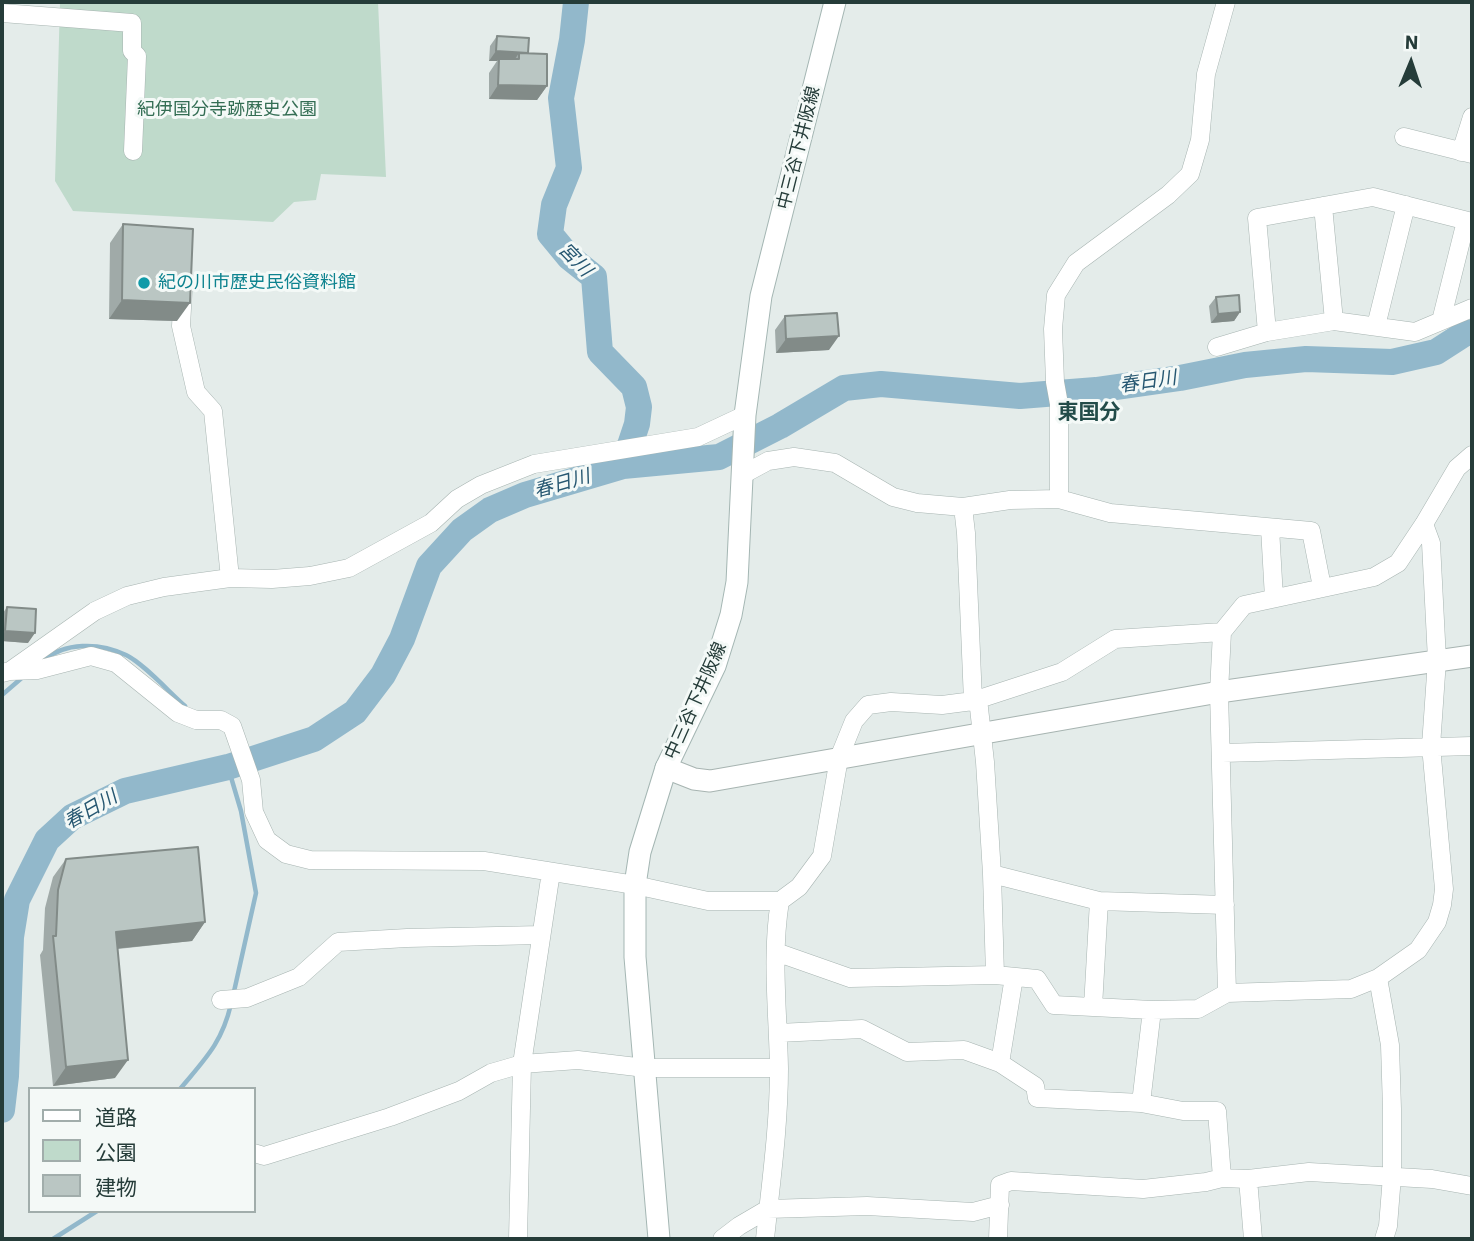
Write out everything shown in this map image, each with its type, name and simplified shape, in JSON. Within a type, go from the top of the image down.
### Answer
[{"type":"main road","name":"中三谷下井阪線","points":[[659,1239],[635,957],[635,885],[640,852],[666,768],[715,666],[731,615],[737,582],[745,420],[761,296],[835,2]]},
{"type":"main road","points":[[666,768],[694,779],[710,781],[1219,692],[1472,656]]},
{"type":"street","points":[[1059,499],[1059,404],[1055,382],[1053,329],[1056,295],[1076,263],[1168,195],[1190,174],[1200,140],[1206,74],[1226,2]]},
{"type":"street","points":[[2,13],[132,23],[132,51],[137,56],[133,151]]},
{"type":"street","points":[[1404,137],[1467,153],[1472,117]]},
{"type":"street","points":[[1267,332],[1257,218],[1373,197],[1469,221],[1441,321]]},
{"type":"street","points":[[1376,326],[1406,205]]},
{"type":"street","points":[[1323,206],[1334,321]]},
{"type":"street","points":[[184,278],[181,326],[196,391],[213,411],[230,578]]},
{"type":"street","points":[[1217,347],[1267,332],[1334,321],[1415,332],[1472,308]]},
{"type":"street","points":[[6,672],[95,611],[127,596],[164,587],[230,578],[310,576],[349,568],[431,523],[457,499],[481,485],[534,464],[698,438],[745,420]]},
{"type":"street","points":[[1227,993],[1219,692],[1223,632],[1244,605],[1374,577],[1398,563],[1457,468],[1472,455]]},
{"type":"street","points":[[743,473],[768,461],[794,457],[835,463],[892,497],[917,503],[963,507],[1010,500],[1059,499],[1110,513],[1311,531],[1322,587]]},
{"type":"street","points":[[963,507],[967,533],[975,700],[985,762],[995,975]]},
{"type":"street","points":[[776,952],[850,978],[995,975],[1037,979],[1054,1005],[1152,1010],[1198,1009],[1227,993],[1351,989],[1378,978],[1418,950],[1437,922],[1444,889],[1432,746],[1437,660],[1431,543],[1424,524]]},
{"type":"street","points":[[1270,528],[1274,598]]},
{"type":"street","points":[[6,672],[37,670],[91,656],[117,663],[178,713],[196,720],[221,720],[232,726],[251,780],[254,812],[267,840],[286,854],[310,860],[484,861],[635,885],[708,901],[780,901],[799,887],[822,856],[839,758],[854,720],[868,705],[891,702],[942,705],[975,700],[1062,672],[1115,639],[1223,632]]},
{"type":"street","points":[[1222,753],[1472,746]]},
{"type":"street","points":[[518,1239],[522,1063],[551,872]]},
{"type":"street","points":[[992,874],[1099,901],[1225,905]]},
{"type":"street","points":[[765,1239],[777,1126],[779,1068],[776,952],[780,901]]},
{"type":"street","points":[[1093,1007],[1099,901]]},
{"type":"street","points":[[221,1000],[247,998],[299,977],[338,942],[541,935]]},
{"type":"street","points":[[1000,1063],[1014,977]]},
{"type":"street","points":[[1378,978],[1390,1045],[1392,1176],[1388,1226],[1384,1239]]},
{"type":"street","points":[[1141,1103],[1152,1010]]},
{"type":"street","points":[[778,1033],[862,1029],[907,1052],[964,1050],[1000,1063],[1035,1086],[1037,1098],[1141,1103],[1183,1111],[1217,1111],[1222,1178]]},
{"type":"street","points":[[256,1154],[264,1156],[390,1117],[459,1091],[492,1073],[522,1063],[578,1060],[645,1068],[779,1068]]},
{"type":"street","points":[[998,1239],[1000,1185],[1011,1181],[1143,1189],[1222,1178],[1248,1179],[1309,1172],[1432,1179],[1472,1186]]},
{"type":"street","points":[[1248,1179],[1253,1239]]},
{"type":"street","points":[[722,1239],[768,1209],[867,1206],[973,1212],[1000,1205]]},
{"type":"green space","name":"紀伊国分寺跡歴史公園","points":[[60,2],[378,2],[386,177],[321,174],[316,200],[294,202],[273,222],[73,211],[55,181]]},
{"type":"building","points":[[497,36],[529,38],[528,53],[496,51]]},
{"type":"building","points":[[519,53],[547,54],[547,86],[498,85],[499,59],[519,59]]},
{"type":"building","name":"紀の川市歴史民俗資料館","points":[[123,224],[193,229],[190,303],[122,300]]},
{"type":"building","points":[[1239,295],[1240,312],[1218,314],[1216,297]]},
{"type":"building","points":[[837,313],[839,336],[786,339],[785,316]]},
{"type":"building","points":[[7,607],[36,609],[35,633],[5,631]]},
{"type":"building","points":[[198,847],[205,922],[116,932],[128,1060],[66,1067],[53,936],[56,936],[58,890],[66,859]]},
{"type":"waterway","name":"宮川","points":[[576,2],[561,98],[569,168],[554,205],[550,234],[569,257],[594,277],[600,352],[634,387],[639,407],[637,424],[623,466]]},
{"type":"waterway","name":"春日川","points":[[2,1110],[6,1076],[11,937],[17,900],[47,840],[72,817],[125,791],[228,767],[314,739],[355,712],[383,675],[402,639],[429,566],[462,530],[490,510],[525,495],[623,466],[719,457],[780,426],[844,388],[881,384],[1020,396],[1096,390],[1245,365],[1306,359],[1392,362],[1436,352],[1464,334],[1472,332]]},
{"type":"waterway","points":[[42,661],[72,647],[94,646],[116,651],[140,664],[185,706]]},
{"type":"waterway","points":[[2,695],[24,676]]},
{"type":"waterway","points":[[228,767],[241,811],[256,893],[233,996]]},
{"type":"waterway","points":[[182,1087],[218,1040],[231,1004]]},
{"type":"waterway","points":[[53,1239],[94,1213]]},
{"type":"place","name":"紀の川市歴史民俗資料館","points":[[144,283]]},
{"type":"district","name":"東国分","points":[[1089,413]]}]
